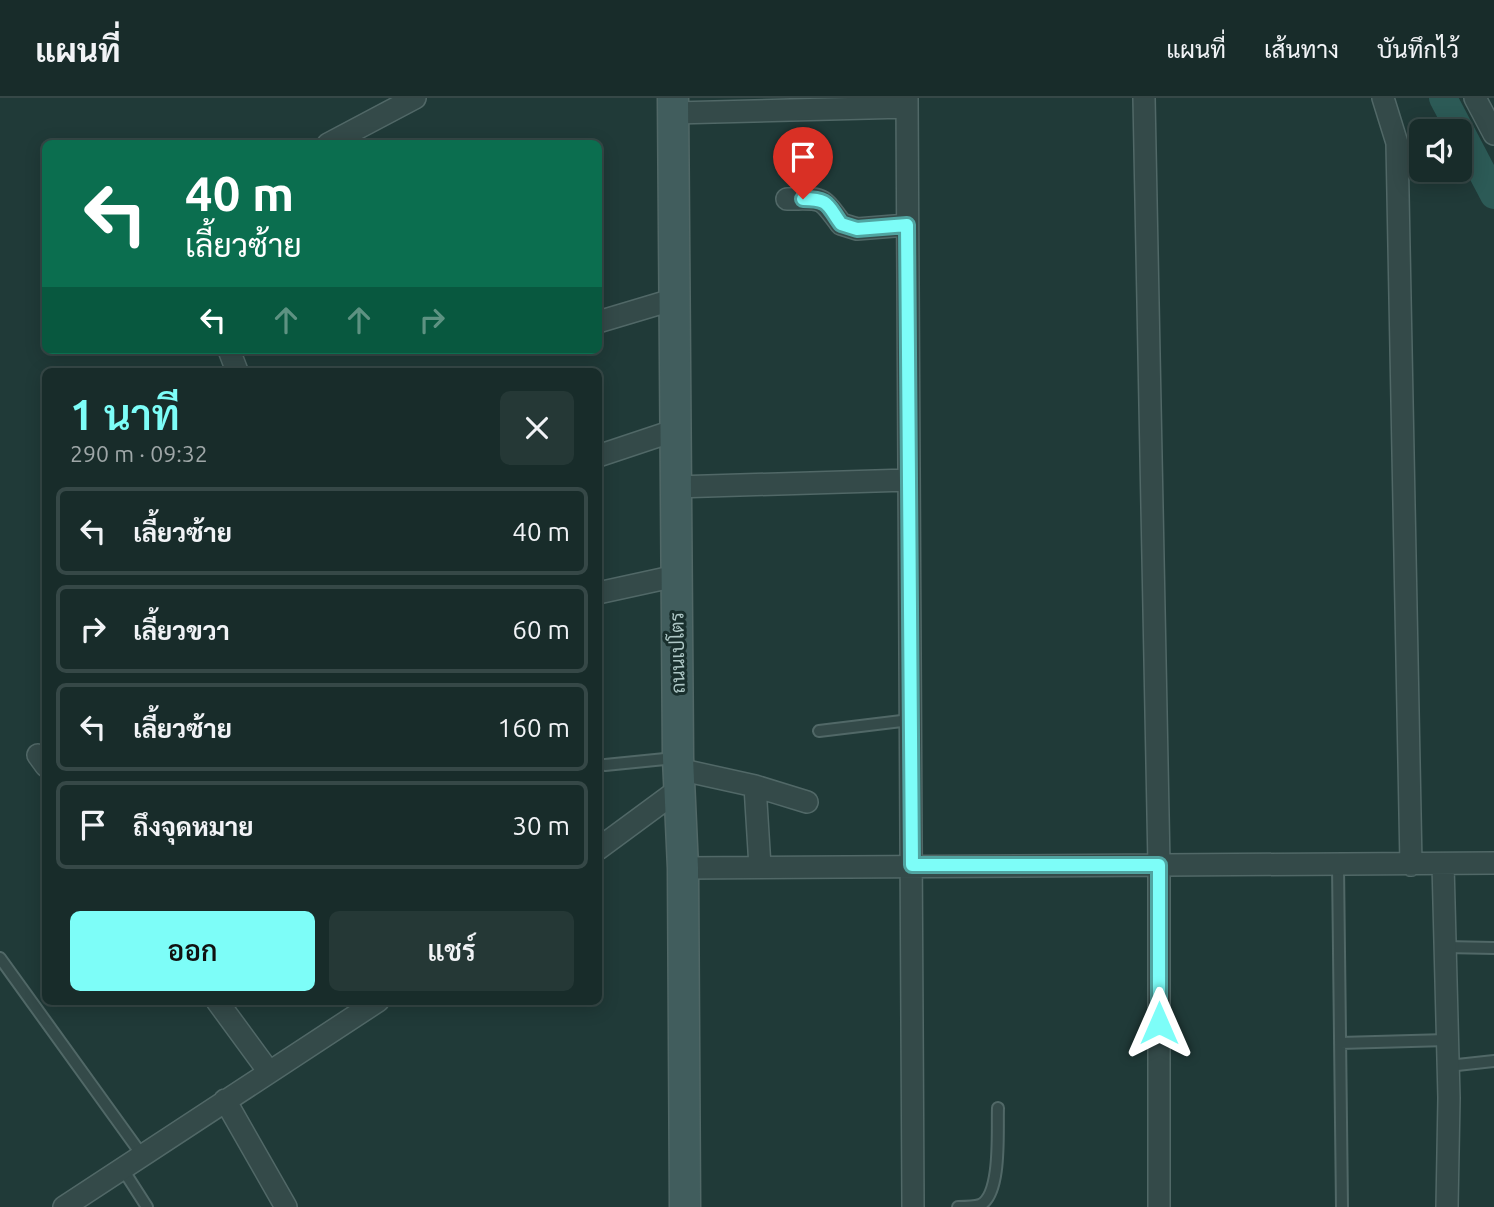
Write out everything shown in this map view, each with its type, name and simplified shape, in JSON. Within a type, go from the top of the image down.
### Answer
[{"type":"street","points":[[336,140],[415,98]]},
{"type":"street","points":[[1144,98],[1159,865],[1159,1207]]},
{"type":"street","points":[[1382,98],[1398,143],[1411,865]]},
{"type":"street","points":[[1478,99],[1494,134]]},
{"type":"street","points":[[673,105],[907,102],[913,1207]]},
{"type":"street","name":"ถนนเปโตร","points":[[673,105],[678,773],[683,868],[685,1207]]},
{"type":"street","points":[[787,199],[819,199],[831,205],[841,224],[857,229],[907,225]]},
{"type":"street","points":[[602,321],[675,299]]},
{"type":"street","points":[[602,455],[676,430]]},
{"type":"street","points":[[675,487],[908,480]]},
{"type":"street","points":[[602,592],[676,576]]},
{"type":"street","points":[[602,845],[678,773],[755,786],[807,802]]},
{"type":"street","points":[[755,786],[760,867]]},
{"type":"street","points":[[683,868],[1494,863]]},
{"type":"street","points":[[1443,864],[1448,1066],[1447,1207]]},
{"type":"street","points":[[220,1005],[269,1072]]},
{"type":"street","points":[[64,1207],[372,1005]]},
{"type":"street","points":[[225,1100],[286,1207]]},
{"type":"lane","points":[[819,731],[910,720]]},
{"type":"lane","points":[[605,765],[678,773]]},
{"type":"lane","points":[[1338,866],[1342,1207]]},
{"type":"lane","points":[[1445,947],[1494,948]]},
{"type":"lane","points":[[0,958],[142,1155]]},
{"type":"lane","points":[[1340,1043],[1447,1041]]},
{"type":"lane","points":[[1448,1066],[1494,1061]]},
{"type":"lane","points":[[958,1207],[981,1205],[990,1196],[995,1178],[998,1108]]},
{"type":"lane","points":[[122,1168],[147,1207]]},
{"type":"waterway","points":[[1443,98],[1494,195]]},
{"type":"route","points":[[803,199],[819,199],[831,205],[841,224],[857,229],[907,225],[912,865],[1159,865],[1159,1023]]}]
